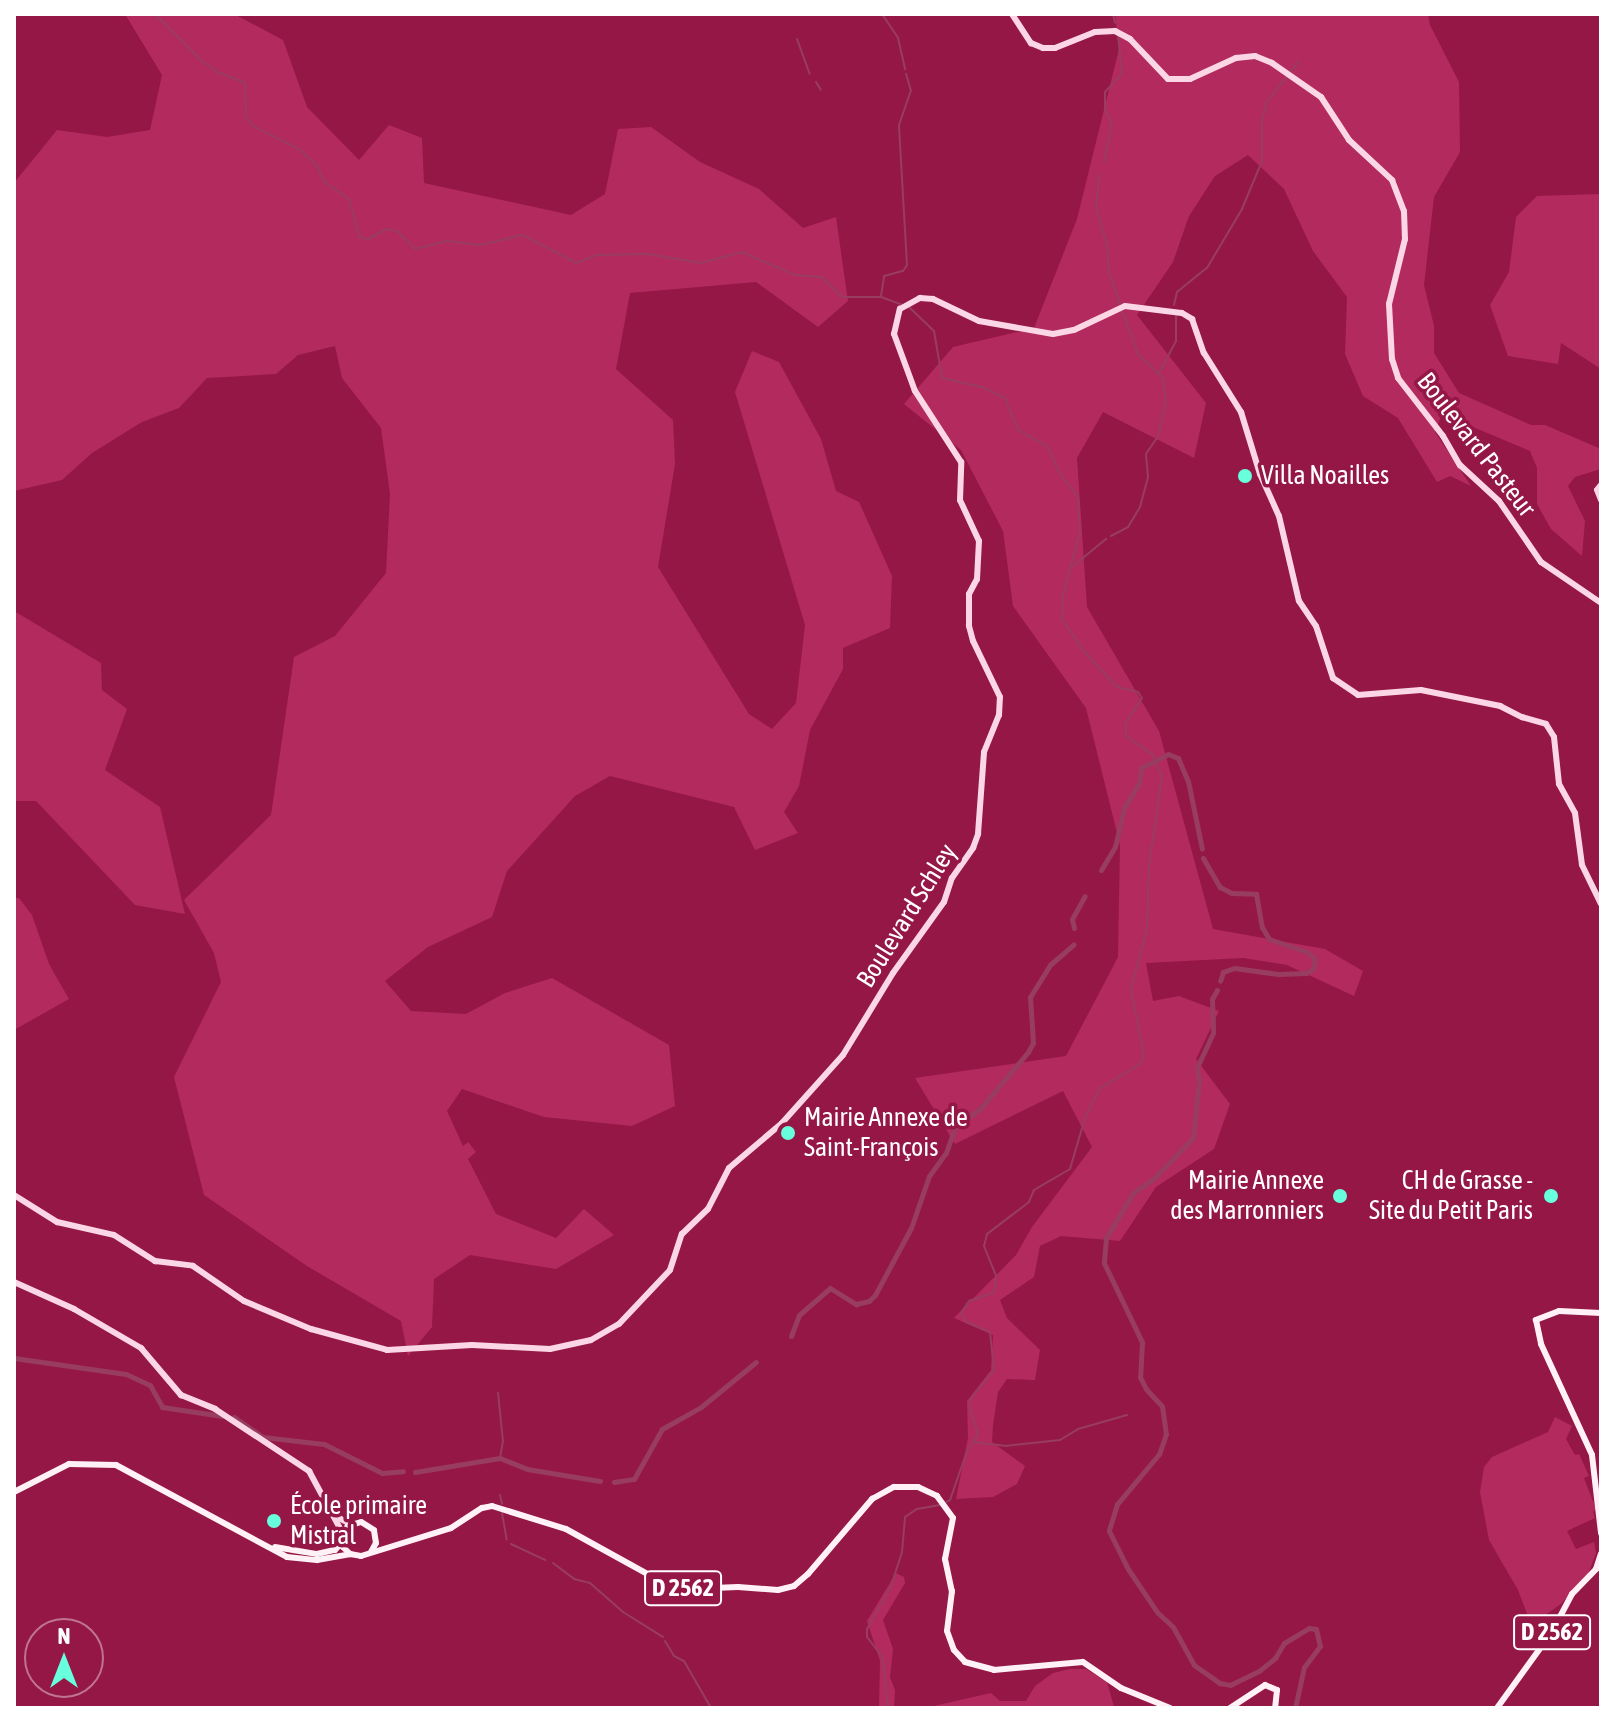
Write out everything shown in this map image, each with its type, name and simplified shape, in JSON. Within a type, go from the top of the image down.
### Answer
[{"type":"main road","name":"Boulevard Pasteur","points":[[1012,14],[1025,37],[1043,48],[1055,48],[1106,30],[1123,34],[1168,79],[1190,79],[1244,56],[1263,58],[1321,97],[1349,140],[1382,168],[1398,192],[1406,225],[1389,304],[1392,359],[1398,378],[1471,477],[1499,501],[1541,562],[1601,603]]},
{"type":"main road","name":"Boulevard Schley","points":[[14,1195],[57,1222],[114,1235],[155,1261],[193,1266],[244,1301],[311,1329],[387,1350],[472,1345],[533,1351],[606,1334],[670,1270],[682,1234],[708,1209],[729,1168],[772,1133],[851,1043],[893,973],[944,902],[960,863],[973,848],[978,834],[984,752],[1001,706],[996,684],[973,641],[969,626],[968,602],[977,579],[979,541],[960,500],[961,462],[911,383],[894,334],[900,309],[920,298],[933,299],[979,321],[1053,334],[1074,330],[1125,306],[1182,313],[1192,319],[1204,353],[1241,412],[1260,474],[1279,516],[1299,601],[1316,626],[1333,678],[1358,695],[1433,692],[1500,706],[1546,724],[1554,737],[1559,784],[1575,813],[1582,865],[1601,904]]},
{"type":"main road","points":[[1601,485],[1597,490],[1601,500]]},
{"type":"main road","points":[[14,1282],[74,1309],[141,1348],[181,1395],[215,1409],[309,1471],[343,1534]]},
{"type":"main road","points":[[1601,1313],[1551,1314],[1541,1324],[1541,1344],[1592,1455],[1601,1533]]},
{"type":"main road","points":[[14,1492],[69,1464],[116,1465],[287,1557],[304,1560],[350,1554],[361,1556],[371,1552],[377,1537]]},
{"type":"main road","name":"D 2562","points":[[371,1552],[397,1548],[458,1525],[482,1508],[492,1506],[566,1529],[664,1583],[688,1589],[738,1587],[778,1590],[799,1582],[863,1507],[883,1491],[894,1487],[918,1487],[949,1507],[953,1524],[945,1559],[952,1591],[947,1631],[954,1650],[965,1662],[981,1669],[1002,1670],[1083,1662],[1121,1688],[1170,1708]]},
{"type":"main road","points":[[328,1511],[351,1524],[366,1523],[377,1537],[397,1548]]},
{"type":"main road","points":[[350,1554],[342,1542],[343,1534],[351,1524]]},
{"type":"main road","points":[[267,1545],[307,1555],[329,1553],[342,1542]]},
{"type":"main road","name":"D 2562","points":[[1497,1708],[1552,1632],[1572,1594],[1596,1569],[1601,1554]]},
{"type":"main road","points":[[1230,1708],[1265,1685],[1277,1690],[1275,1708]]},
{"type":"shaded area","points":[[125,14],[234,14],[283,40],[307,107],[359,160],[389,125],[422,138],[424,183],[571,215],[605,194],[618,129],[651,127],[700,162],[759,189],[803,228],[836,217],[848,301],[818,327],[756,282],[630,293],[616,369],[673,420],[675,464],[658,567],[749,714],[772,729],[796,703],[805,625],[735,392],[752,351],[779,362],[821,439],[836,491],[859,502],[892,576],[890,628],[843,648],[843,669],[810,730],[799,786],[784,812],[798,833],[755,850],[734,807],[610,776],[575,796],[507,871],[492,917],[428,947],[385,981],[411,1011],[466,1014],[505,993],[552,978],[669,1045],[675,1106],[632,1126],[544,1117],[462,1089],[447,1111],[463,1146],[468,1142],[476,1152],[468,1159],[496,1214],[556,1238],[584,1209],[614,1235],[556,1269],[470,1255],[434,1279],[432,1327],[408,1356],[401,1321],[307,1266],[204,1195],[174,1077],[221,982],[214,953],[184,900],[271,815],[294,657],[335,636],[386,573],[390,494],[381,428],[342,378],[335,346],[298,355],[276,374],[207,378],[179,408],[142,422],[92,453],[62,480],[14,491],[14,183],[57,130],[107,137],[150,130],[162,75]]},
{"type":"shaded area","points":[[1115,14],[1428,14],[1430,25],[1459,82],[1460,152],[1434,197],[1424,285],[1434,326],[1434,353],[1459,393],[1531,425],[1545,425],[1601,449],[1601,469],[1575,477],[1568,486],[1585,521],[1582,556],[1551,529],[1537,504],[1537,468],[1530,451],[1442,414],[1435,432],[1471,486],[1450,476],[1437,482],[1398,418],[1363,396],[1345,354],[1347,297],[1313,251],[1284,189],[1248,155],[1215,176],[1189,216],[1173,262],[1137,315],[1206,403],[1194,458],[1103,412],[1077,458],[1087,607],[1159,731],[1213,929],[1325,949],[1363,971],[1354,996],[1287,965],[1243,958],[1146,963],[1153,1001],[1179,996],[1219,1011],[1196,1059],[1230,1104],[1214,1149],[1156,1187],[1120,1241],[1061,1236],[1040,1246],[1034,1277],[1000,1300],[1007,1318],[1040,1350],[1035,1380],[1007,1379],[998,1392],[993,1425],[992,1442],[1025,1466],[1017,1484],[993,1497],[956,1499],[968,1438],[967,1401],[991,1370],[993,1335],[954,1318],[1016,1255],[1032,1227],[1092,1147],[1063,1091],[955,1144],[915,1078],[1066,1056],[1118,957],[1120,845],[1086,708],[1013,606],[1003,531],[961,450],[904,404],[953,347],[1034,328],[1077,219],[1119,49]]},
{"type":"shaded area","points":[[1601,194],[1601,369],[1561,343],[1558,364],[1508,356],[1490,305],[1509,272],[1516,217],[1537,196]]},
{"type":"shaded area","points":[[14,611],[101,663],[102,690],[127,709],[105,770],[160,807],[185,914],[135,905],[36,801],[14,801]]},
{"type":"shaded area","points":[[14,898],[19,898],[32,915],[49,964],[69,999],[14,1030]]},
{"type":"shaded area","points":[[1555,1417],[1572,1426],[1566,1439],[1575,1455],[1579,1454],[1589,1476],[1584,1478],[1596,1509],[1593,1512],[1595,1518],[1567,1531],[1576,1549],[1594,1542],[1596,1553],[1589,1572],[1561,1604],[1535,1622],[1529,1619],[1518,1590],[1489,1540],[1480,1492],[1484,1467],[1492,1457],[1548,1432]]},
{"type":"shaded area","points":[[896,1573],[904,1577],[905,1583],[883,1620],[893,1649],[890,1677],[895,1690],[894,1708],[879,1708],[880,1661],[867,1621]]},
{"type":"shaded area","points":[[1086,1669],[1107,1682],[1114,1707],[925,1708],[991,1693],[1000,1701],[1026,1701],[1035,1686],[1053,1673]]},
{"type":"waterway","points":[[155,14],[202,61],[217,72],[245,83],[246,117],[253,126],[299,149],[317,166],[324,182],[349,199],[359,237],[368,239],[387,229],[397,231],[415,249],[447,241],[480,245],[523,235],[576,263],[597,255],[648,254],[701,263],[742,252],[795,275],[822,277],[842,297],[881,297],[903,305]]},
{"type":"waterway","points":[[882,14],[898,38],[905,69]]},
{"type":"waterway","points":[[1113,14],[1115,23]]},
{"type":"waterway","points":[[1104,162],[1112,124],[1105,109],[1105,92],[1122,74],[1118,36]]},
{"type":"waterway","points":[[797,39],[810,74]]},
{"type":"waterway","points":[[1174,305],[1177,292],[1207,268],[1242,209],[1262,161],[1262,121],[1266,103],[1298,62]]},
{"type":"waterway","points":[[881,296],[884,276],[903,271],[907,265],[899,125],[911,91],[906,74]]},
{"type":"waterway","points":[[816,82],[821,90]]},
{"type":"waterway","points":[[1099,175],[1096,207],[1107,245],[1109,272],[1120,304]]},
{"type":"waterway","points":[[909,307],[934,331],[942,378],[982,387],[1005,398],[1018,430],[1047,446],[1060,474],[1078,497],[1080,532],[1063,595],[1062,619],[1082,649],[1117,687],[1138,692],[1142,698],[1126,723],[1126,736],[1152,754],[1162,777],[1149,865],[1147,929],[1131,989],[1144,1056],[1140,1064],[1099,1089],[1085,1118],[1070,1169],[1034,1190],[1029,1202],[987,1234],[984,1246],[996,1275],[995,1288],[993,1293],[969,1301],[961,1313],[966,1322],[990,1332],[994,1370],[971,1398],[969,1406],[978,1434],[967,1451],[950,1500],[946,1502]]},
{"type":"waterway","points":[[1111,536],[1128,527],[1140,507],[1148,477],[1146,454],[1158,436],[1166,402],[1163,378],[1138,354],[1122,311]]},
{"type":"waterway","points":[[1159,373],[1176,341],[1176,316]]},
{"type":"waterway","points":[[1073,566],[1106,539]]},
{"type":"waterway","points":[[1101,870],[1115,847],[1124,808],[1139,783],[1141,768],[1168,754],[1178,758],[1188,781],[1202,849]]},
{"type":"waterway","points":[[1203,858],[1220,887],[1232,893],[1256,894],[1262,927],[1269,939],[1307,952],[1315,959],[1313,969],[1306,973],[1278,974],[1234,968],[1223,972],[1220,981]]},
{"type":"waterway","points":[[1074,928],[1072,919],[1085,896]]},
{"type":"waterway","points":[[791,1336],[799,1315],[830,1288],[856,1304],[869,1301],[875,1295],[911,1228],[929,1176],[946,1153],[955,1127],[980,1109],[1028,1052],[1033,1043],[1030,997],[1051,964],[1074,944]]},
{"type":"waterway","points":[[1217,990],[1212,999],[1213,1033],[1197,1068],[1199,1081],[1193,1138],[1153,1179],[1133,1193],[1106,1238],[1104,1263],[1142,1342],[1140,1377],[1146,1389],[1162,1406],[1166,1434],[1159,1454],[1117,1504],[1109,1531],[1128,1569],[1157,1612],[1173,1627],[1194,1665],[1220,1683],[1230,1685],[1259,1671],[1275,1658],[1284,1643],[1309,1628],[1316,1629],[1320,1646],[1304,1667],[1295,1708]]},
{"type":"waterway","points":[[14,1358],[126,1374],[150,1385],[162,1407],[222,1416]]},
{"type":"waterway","points":[[614,1482],[634,1479],[662,1429],[701,1407],[756,1362]]},
{"type":"waterway","points":[[498,1393],[503,1441],[500,1458]]},
{"type":"waterway","points":[[974,1442],[1005,1446],[1060,1440],[1078,1429],[1127,1415]]},
{"type":"waterway","points":[[234,1417],[263,1437],[324,1444],[382,1473],[403,1471]]},
{"type":"waterway","points":[[415,1472],[500,1458],[527,1469],[600,1481]]},
{"type":"waterway","points":[[500,1495],[502,1504]]},
{"type":"waterway","points":[[888,1708],[883,1658],[867,1637],[867,1629],[891,1586],[902,1552],[905,1517],[917,1509],[940,1505]]},
{"type":"waterway","points":[[502,1513],[507,1540]]},
{"type":"waterway","points":[[511,1544],[545,1560]]},
{"type":"waterway","points":[[553,1563],[574,1579],[590,1583],[623,1612],[663,1637]]},
{"type":"waterway","points":[[665,1641],[674,1656],[684,1661],[711,1708]]},
{"type":"place","name":"Villa Noailles","points":[[1245,476]]},
{"type":"place","name":"Mairie Annexe de Saint-François","points":[[788,1133]]},
{"type":"place","name":"Mairie Annexe des Marronniers","points":[[1340,1196]]},
{"type":"place","name":"CH de Grasse - Site du Petit Paris","points":[[1551,1196]]},
{"type":"place","name":"École primaire Mistral","points":[[274,1521]]}]
